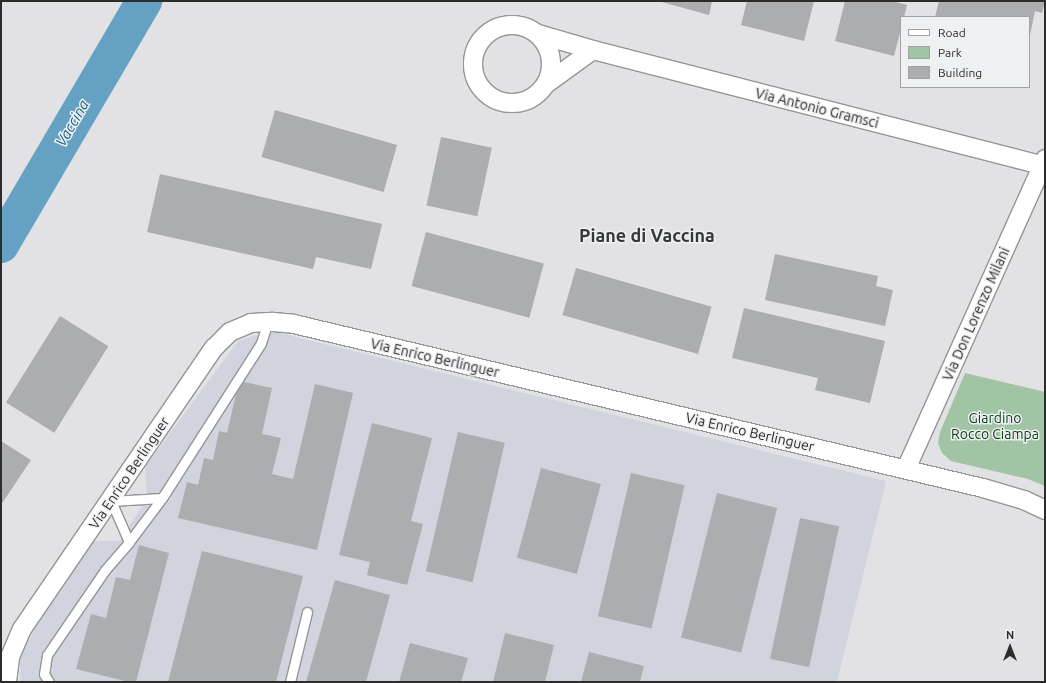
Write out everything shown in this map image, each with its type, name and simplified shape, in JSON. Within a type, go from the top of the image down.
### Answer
[{"type":"street","name":"Via Antonio Gramsci","points":[[593,50],[546,84],[537,95],[525,101],[512,103],[498,101],[486,94],[478,83],[473,70],[473,56],[478,44],[487,33],[499,26],[513,24],[526,27],[538,34],[593,50],[1044,162]]},
{"type":"street","points":[[538,34],[546,42],[552,63],[546,84]]},
{"type":"street","name":"Via Don Lorenzo Milani","points":[[906,469],[1044,162]]},
{"type":"street","name":"Via Enrico Berlinguer","points":[[7,682],[10,658],[22,629],[214,348],[230,332],[251,323],[268,322],[294,324],[906,469],[997,492],[1024,500],[1045,510]]},
{"type":"lane","points":[[49,682],[44,674],[47,655],[105,570],[129,542],[162,498],[261,343],[268,322]]},
{"type":"lane","points":[[129,542],[110,501],[162,498]]},
{"type":"lane","points":[[290,682],[307,612]]},
{"type":"shaded area","points":[[273,330],[299,338],[886,481],[837,682],[20,682],[20,656],[83,541],[119,541],[147,499],[145,467],[238,341]]},
{"type":"green space","name":"Giardino Rocco Ciampa","points":[[965,373],[1045,392],[1045,486],[1028,479],[951,461],[942,453],[938,443],[940,432]]},
{"type":"building","points":[[658,1],[712,1],[709,15]]},
{"type":"building","points":[[747,1],[814,1],[804,41],[741,25]]},
{"type":"building","points":[[845,1],[892,1],[907,5],[904,16],[900,16],[900,33],[894,56],[835,41]]},
{"type":"building","points":[[939,1],[1045,1],[1042,13],[1035,11],[1030,35],[1030,16],[935,16]]},
{"type":"building","points":[[275,110],[397,145],[384,192],[261,157]]},
{"type":"building","points":[[441,137],[492,148],[477,216],[426,205]]},
{"type":"building","points":[[160,174],[382,224],[371,269],[316,257],[313,269],[147,232]]},
{"type":"building","points":[[426,232],[544,264],[529,318],[412,286]]},
{"type":"building","points":[[775,254],[878,276],[876,286],[893,290],[885,326],[765,300]]},
{"type":"building","points":[[576,268],[712,307],[698,354],[562,315]]},
{"type":"building","points":[[744,308],[885,341],[870,403],[815,390],[818,378],[732,358]]},
{"type":"building","points":[[60,316],[108,346],[54,433],[6,403]]},
{"type":"building","points":[[239,381],[272,388],[262,434],[281,438],[272,474],[293,479],[315,384],[353,393],[317,550],[178,518],[187,482],[198,485],[204,458],[213,460],[219,431],[227,433]]},
{"type":"building","points":[[372,423],[432,438],[411,521],[423,524],[407,585],[367,575],[370,562],[339,555]]},
{"type":"building","points":[[458,432],[505,443],[473,582],[426,571]]},
{"type":"building","points":[[1,441],[31,460],[1,505]]},
{"type":"building","points":[[541,468],[601,484],[577,574],[517,558]]},
{"type":"building","points":[[631,473],[685,485],[652,629],[598,616]]},
{"type":"building","points":[[717,493],[777,508],[741,653],[681,638]]},
{"type":"building","points":[[800,518],[839,526],[809,667],[770,659]]},
{"type":"building","points":[[139,545],[169,553],[136,682],[129,682],[76,669],[91,614],[106,618],[116,577],[130,580]]},
{"type":"building","points":[[202,551],[303,576],[276,682],[168,682]]},
{"type":"building","points":[[335,580],[390,595],[366,682],[306,682]]},
{"type":"building","points":[[505,633],[554,645],[545,682],[493,682]]},
{"type":"building","points":[[410,643],[468,658],[461,682],[399,682]]},
{"type":"building","points":[[589,652],[644,666],[640,682],[581,682]]},
{"type":"waterway","name":"Vaccina","points":[[1,245],[144,1]]},
{"type":"district","name":"Piane di Vaccina","points":[[647,235]]}]
